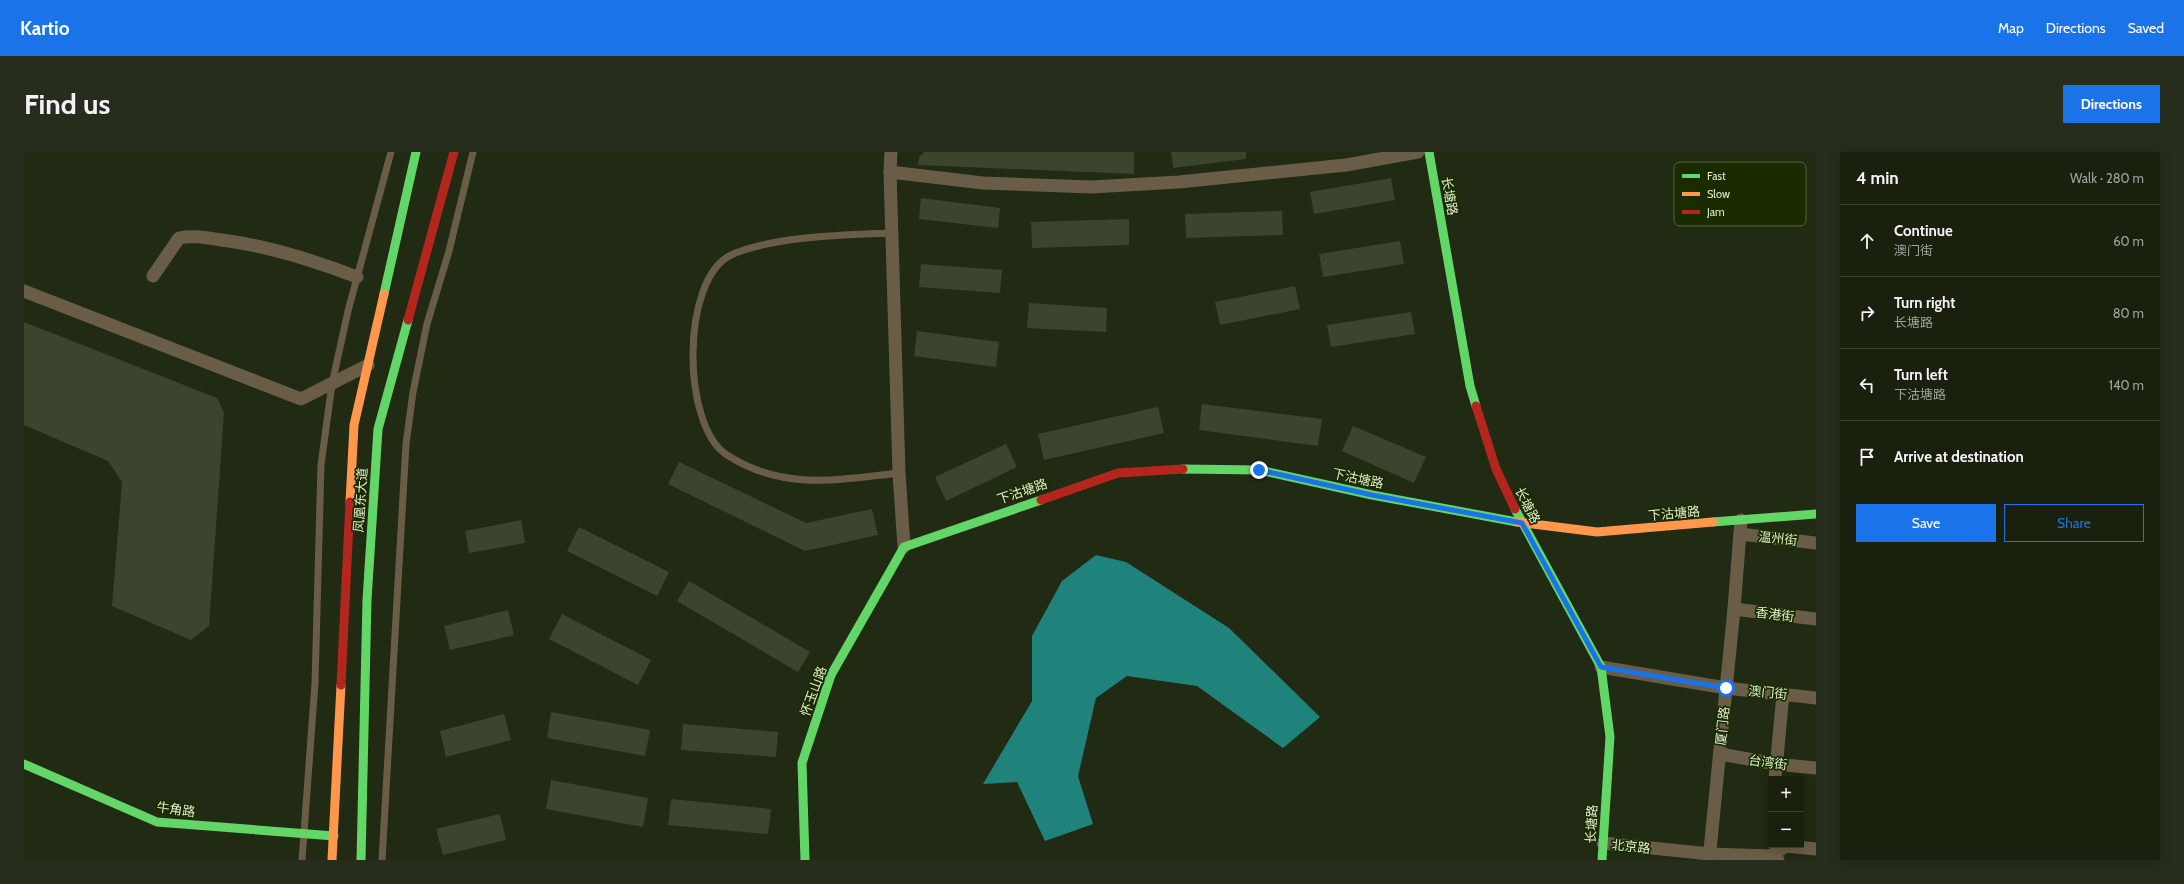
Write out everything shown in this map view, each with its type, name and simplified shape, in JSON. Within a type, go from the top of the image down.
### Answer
[{"type":"street","name":"凤凰东大道","points":[[332,860],[354,426],[416,152]]},
{"type":"street","name":"凤凰东大道","points":[[361,860],[367,600],[378,429],[454,152]]},
{"type":"street","points":[[891,152],[890,172],[900,473],[904,547]]},
{"type":"street","points":[[890,172],[982,183],[1091,187],[1178,182],[1346,165],[1418,152]]},
{"type":"street","name":"长塘路","points":[[1429,152],[1470,386],[1496,469],[1522,523],[1601,667],[1610,737],[1602,860]]},
{"type":"street","points":[[153,276],[179,238],[191,236],[244,243],[325,265],[357,277]]},
{"type":"street","points":[[24,291],[301,399],[368,366]]},
{"type":"street","name":"下沽塘路","points":[[904,547],[1118,473],[1194,468],[1259,470],[1372,495],[1522,523],[1597,532],[1816,514]]},
{"type":"street","name":"厦门路","points":[[1710,857],[1741,520]]},
{"type":"street","name":"温州街","points":[[1740,534],[1816,543]]},
{"type":"street","name":"怀玉山路","points":[[805,860],[802,763],[831,675],[904,547]]},
{"type":"street","name":"香港街","points":[[1734,609],[1816,619]]},
{"type":"street","name":"澳门街","points":[[1601,667],[1726,688],[1816,698]]},
{"type":"street","points":[[1775,776],[1782,694]]},
{"type":"street","name":"台湾街","points":[[1720,754],[1776,764],[1816,768]]},
{"type":"street","name":"牛角路","points":[[24,764],[156,822],[334,836]]},
{"type":"street","name":"北京路","points":[[1603,843],[1710,857],[1773,859]]},
{"type":"street","points":[[1773,859],[1786,846],[1816,849]]},
{"type":"street","points":[[1772,848],[1773,859]]},
{"type":"lane","points":[[302,860],[315,683],[321,465],[332,384],[357,277],[391,152]]},
{"type":"lane","points":[[382,860],[406,444],[413,392],[427,324],[449,251],[472,152]]},
{"type":"lane","points":[[892,232],[769,243],[730,256],[712,270],[700,305],[692,353],[696,400],[707,432],[725,454],[759,472],[795,481],[851,478],[900,473]]},
{"type":"water","points":[[1096,555],[1126,562],[1229,628],[1320,717],[1283,748],[1197,686],[1127,676],[1096,698],[1078,776],[1093,824],[1045,841],[1017,782],[983,784],[1032,701],[1032,636],[1062,581]]},
{"type":"building","points":[[924,152],[1134,152],[1134,174],[918,165],[919,157]]},
{"type":"building","points":[[1171,152],[1246,152],[1246,159],[1173,168]]},
{"type":"building","points":[[1391,178],[1395,200],[1314,214],[1310,192]]},
{"type":"building","points":[[921,198],[1000,208],[998,228],[919,219]]},
{"type":"building","points":[[1282,211],[1283,235],[1186,238],[1185,214]]},
{"type":"building","points":[[1129,219],[1129,245],[1032,248],[1031,222]]},
{"type":"building","points":[[1400,241],[1404,264],[1323,277],[1319,254]]},
{"type":"building","points":[[921,264],[1002,270],[1000,293],[919,287]]},
{"type":"building","points":[[1295,286],[1300,309],[1220,325],[1215,302]]},
{"type":"building","points":[[1029,303],[1107,308],[1106,332],[1027,328]]},
{"type":"building","points":[[1411,312],[1415,334],[1331,347],[1327,325]]},
{"type":"building","points":[[24,322],[217,398],[224,413],[209,626],[191,640],[112,606],[122,482],[108,461],[24,425]]},
{"type":"building","points":[[917,331],[999,342],[996,367],[914,356]]},
{"type":"building","points":[[1202,404],[1322,419],[1318,446],[1199,430]]},
{"type":"building","points":[[1158,407],[1164,433],[1044,460],[1038,434]]},
{"type":"building","points":[[1353,426],[1426,457],[1414,483],[1342,451]]},
{"type":"building","points":[[1006,444],[1017,467],[946,501],[935,477]]},
{"type":"building","points":[[679,462],[806,523],[872,509],[878,535],[805,551],[668,484]]},
{"type":"building","points":[[521,520],[525,543],[469,553],[465,531]]},
{"type":"building","points":[[579,527],[669,572],[657,596],[567,551]]},
{"type":"building","points":[[689,581],[810,652],[798,672],[677,601]]},
{"type":"building","points":[[508,610],[514,635],[450,650],[444,626]]},
{"type":"building","points":[[562,614],[651,660],[638,685],[549,639]]},
{"type":"building","points":[[551,712],[650,730],[645,756],[547,738]]},
{"type":"building","points":[[504,714],[511,740],[446,757],[440,731]]},
{"type":"building","points":[[683,724],[778,732],[776,757],[681,750]]},
{"type":"building","points":[[551,780],[648,798],[643,827],[546,809]]},
{"type":"building","points":[[671,799],[771,809],[768,834],[668,825]]},
{"type":"building","points":[[500,814],[506,840],[443,855],[436,829]]},
{"type":"traffic: fast","points":[[384,294],[416,152]]},
{"type":"traffic: fast","points":[[1429,152],[1470,386],[1476,406]]},
{"type":"traffic: fast","points":[[361,860],[367,600],[378,429],[408,320]]},
{"type":"traffic: fast","points":[[1183,469],[1259,470],[1372,495],[1517,522]]},
{"type":"traffic: fast","points":[[805,860],[802,763],[831,675],[904,547],[1041,500]]},
{"type":"traffic: fast","points":[[1515,509],[1601,667],[1610,737],[1602,860]]},
{"type":"traffic: fast","points":[[1713,522],[1816,514]]},
{"type":"traffic: fast","points":[[24,764],[157,822],[334,836]]},
{"type":"traffic: slow","points":[[350,502],[354,425],[384,294]]},
{"type":"traffic: slow","points":[[1517,522],[1597,532],[1713,522]]},
{"type":"traffic: slow","points":[[332,860],[341,685]]},
{"type":"traffic: jam","points":[[408,320],[454,152]]},
{"type":"traffic: jam","points":[[1476,406],[1496,469],[1515,509]]},
{"type":"traffic: jam","points":[[1041,500],[1118,473],[1183,469]]},
{"type":"traffic: jam","points":[[341,685],[350,502]]},
{"type":"route","points":[[1259,470],[1372,495],[1522,523],[1601,667],[1726,688]]}]
